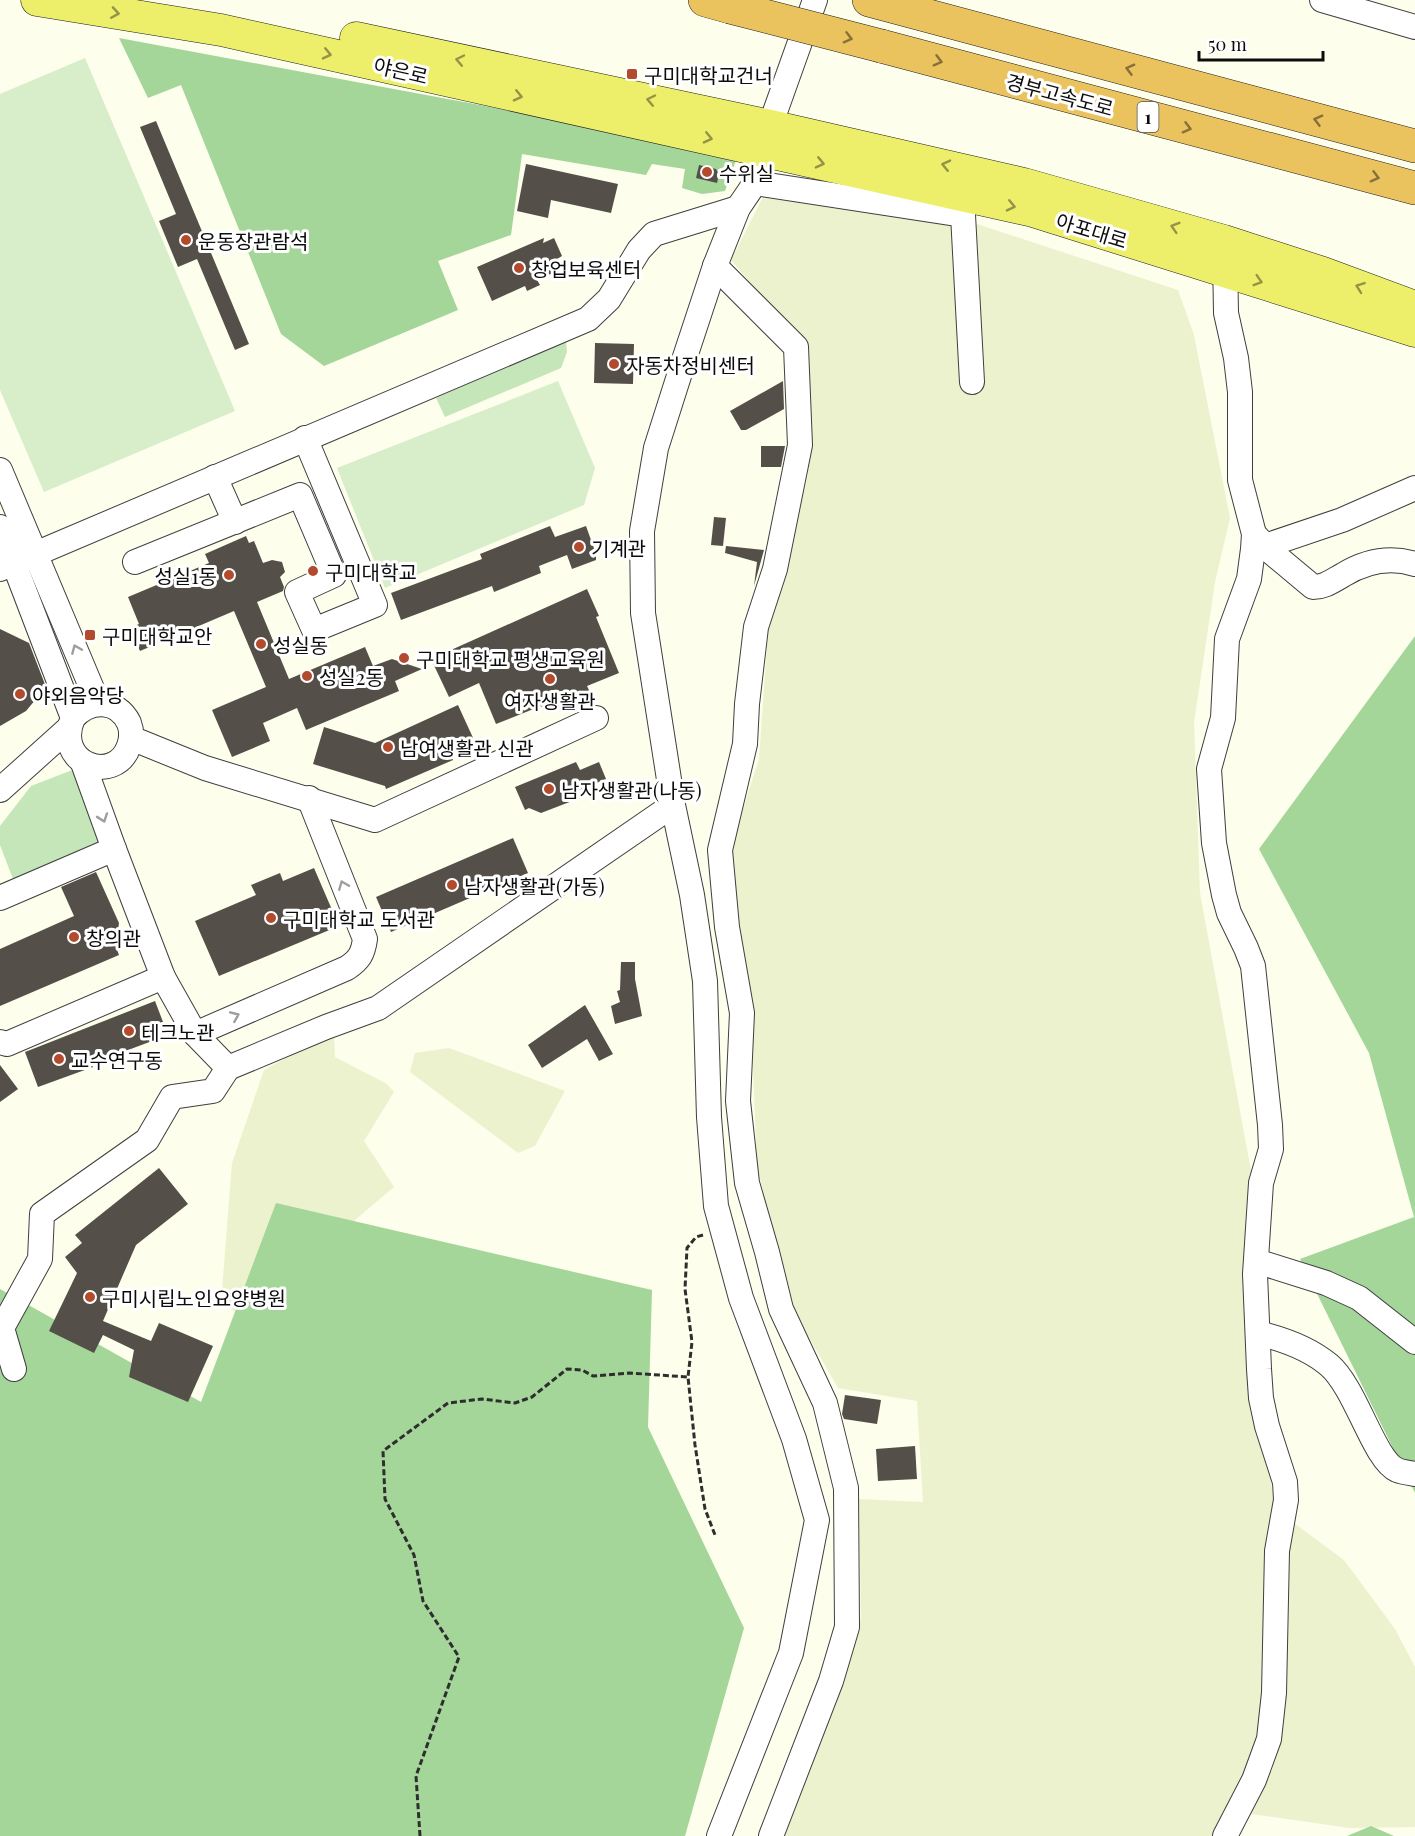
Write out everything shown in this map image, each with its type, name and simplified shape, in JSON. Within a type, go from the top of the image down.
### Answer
[{"type":"highway","name":"경부고속도로","points":[[718,3],[1415,188]]},
{"type":"highway","name":"1","points":[[882,3],[1415,146]]},
{"type":"main road","name":"야은로","points":[[37,0],[221,30],[767,138]]},
{"type":"main road","name":"야은로","points":[[167,0],[767,138]]},
{"type":"main road","name":"아포대로","points":[[767,138],[1024,184],[1225,256],[1415,331]]},
{"type":"main road","name":"아포대로","points":[[1225,256],[1323,273],[1415,307]]},
{"type":"street","points":[[719,1836],[791,1653],[817,1520],[794,1438],[741,1298],[716,1206],[709,1117],[705,981],[692,896],[673,805],[643,613],[642,531],[656,448],[715,266],[738,208],[755,183],[767,138],[815,0]]},
{"type":"street","points":[[1322,0],[1415,27]]},
{"type":"street","points":[[755,183],[963,215],[972,382]]},
{"type":"street","points":[[17,562],[588,319],[609,299],[639,250],[654,234],[738,208]]},
{"type":"street","points":[[1225,256],[1226,313],[1236,358],[1240,392],[1240,480],[1259,540],[1312,587],[1324,587],[1367,562],[1401,560],[1415,564]]},
{"type":"street","points":[[715,266],[796,347],[800,445],[775,569],[756,627],[745,744],[720,850],[727,927],[742,1013],[738,1101],[747,1183],[767,1252],[780,1309],[825,1403],[846,1488],[847,1627],[831,1681],[771,1836]]},
{"type":"street","points":[[135,562],[300,495],[334,575],[297,592],[314,630],[375,605],[305,438]]},
{"type":"street","points":[[0,470],[17,562],[70,723],[68,738],[70,748],[83,763],[103,767],[122,758],[131,738],[131,728],[126,717],[119,710],[98,703],[88,705],[70,723],[0,790]]},
{"type":"street","points":[[215,477],[235,522]]},
{"type":"street","points":[[1259,540],[1342,519],[1415,488]]},
{"type":"street","points":[[0,527],[17,562],[98,703]]},
{"type":"street","points":[[1225,1836],[1254,1780],[1269,1739],[1274,1693],[1277,1551],[1286,1500],[1285,1482],[1267,1426],[1261,1398],[1258,1333],[1256,1261],[1262,1183],[1271,1149],[1270,1125],[1253,966],[1229,913],[1224,895],[1214,843],[1209,769],[1223,718],[1227,639],[1249,579],[1259,540]]},
{"type":"street","points":[[131,738],[206,768],[375,820],[596,718]]},
{"type":"street","points":[[83,763],[163,977],[195,1034],[228,1068]]},
{"type":"street","points":[[195,1034],[347,969],[359,960],[365,939],[309,798]]},
{"type":"street","points":[[14,1369],[2,1328],[40,1259],[42,1214],[147,1140],[172,1097],[213,1091],[228,1068],[378,1008],[673,805]]},
{"type":"street","points":[[0,898],[114,849]]},
{"type":"street","points":[[0,1042],[7,1044],[163,977]]},
{"type":"street","points":[[1256,1261],[1326,1282],[1359,1298],[1415,1342]]},
{"type":"street","points":[[1258,1333],[1285,1339],[1330,1366],[1346,1385],[1375,1443],[1387,1461],[1395,1469],[1415,1474]]},
{"type":"path","points":[[715,1535],[705,1509],[695,1444],[688,1377],[692,1342],[685,1289],[687,1248],[696,1237],[722,1228]]},
{"type":"path","points":[[420,1836],[416,1776],[459,1657],[423,1601],[414,1555],[385,1499],[383,1451],[448,1403],[482,1399],[515,1403],[532,1397],[567,1369],[582,1370],[593,1376],[629,1373],[688,1377]]},
{"type":"green space","points":[[119,38],[480,105],[737,157],[725,191],[702,194],[682,188],[685,169],[652,164],[646,175],[522,154],[511,235],[438,261],[458,310],[324,366],[281,334],[181,85],[148,98]]},
{"type":"green space","points":[[85,58],[235,411],[44,492],[0,390],[0,94]]},
{"type":"green space","points":[[765,193],[974,223],[1178,290],[1194,335],[1230,518],[1215,582],[1194,723],[1200,893],[1251,1171],[1251,1350],[1275,1509],[1344,1560],[1395,1629],[1415,1667],[1415,1827],[1349,1828],[1231,1811],[1219,1836],[778,1836],[836,1705],[861,1617],[859,1499],[923,1502],[917,1401],[838,1388],[796,1315],[757,1168],[751,1018],[729,852],[759,759],[768,632],[808,475],[811,427],[798,338],[731,260]]},
{"type":"green space","points":[[566,342],[567,352],[561,368],[445,417],[436,398]]},
{"type":"green space","points":[[558,381],[595,468],[584,505],[385,588],[337,468]]},
{"type":"green space","points":[[1415,636],[1415,1493],[1300,1259],[1414,1217],[1369,1053],[1259,849]]},
{"type":"green space","points":[[75,769],[104,843],[13,879],[0,845],[0,826],[31,786]]},
{"type":"green space","points":[[334,1032],[335,1057],[387,1084],[394,1092],[364,1141],[394,1187],[285,1279],[265,1330],[221,1303],[232,1163],[264,1070]]},
{"type":"green space","points":[[449,1048],[565,1091],[535,1146],[518,1153],[410,1072],[415,1053]]},
{"type":"green space","points":[[276,1203],[652,1290],[648,1427],[744,1628],[685,1836],[0,1836],[0,1289],[201,1402]]},
{"type":"green space","points":[[1371,1826],[1394,1836],[1347,1836]]},
{"type":"building","name":"운동장관람석","points":[[156,121],[249,344],[235,350],[197,259],[178,267],[159,221],[176,214],[140,127]]},
{"type":"building","points":[[526,164],[618,184],[611,213],[551,200],[548,218],[517,211]]},
{"type":"building","name":"수위실","points":[[699,165],[716,169],[719,174],[717,183],[696,178]]},
{"type":"building","name":"창업보육센터","points":[[544,238],[543,243],[554,238],[562,256],[557,259],[562,269],[537,280],[540,285],[527,291],[525,286],[492,301],[477,267]]},
{"type":"building","name":"자동차정비센터","points":[[595,343],[634,344],[633,384],[594,383]]},
{"type":"building","points":[[783,381],[784,409],[746,430],[741,430],[730,411]]},
{"type":"building","points":[[761,446],[785,446],[781,467],[761,467]]},
{"type":"building","points":[[714,517],[726,518],[723,546],[711,545]]},
{"type":"building","points":[[550,526],[555,537],[586,526],[596,560],[572,569],[567,555],[539,566],[541,573],[494,592],[492,586],[401,620],[391,593],[482,559],[480,554]]},
{"type":"building","name":"성실동","points":[[246,536],[249,543],[254,541],[263,563],[272,560],[282,562],[285,572],[280,577],[284,587],[283,591],[257,602],[289,679],[365,647],[373,666],[392,659],[422,669],[395,681],[399,691],[306,730],[297,708],[263,723],[270,741],[232,757],[212,710],[266,687],[234,611],[140,651],[130,628],[139,624],[128,597],[209,563],[205,554]]},
{"type":"building","points":[[726,546],[764,550],[754,586],[757,562],[725,553]]},
{"type":"building","points":[[587,589],[619,673],[587,686],[590,692],[545,710],[541,706],[496,724],[479,683],[449,697],[431,659]]},
{"type":"building","name":"야외음악당","points":[[0,629],[29,643],[46,687],[26,711],[0,726]]},
{"type":"building","name":"남여생활관 신관","points":[[458,705],[474,740],[449,751],[453,760],[386,789],[385,786],[313,764],[324,727],[375,743]]},
{"type":"building","name":"남자생활관(나동)","points":[[576,762],[580,770],[599,762],[606,779],[577,791],[580,798],[541,813],[529,808],[525,810],[515,787]]},
{"type":"building","name":"남자생활관(가동)","points":[[513,838],[528,873],[391,932],[376,897]]},
{"type":"building","points":[[314,868],[339,926],[219,976],[195,921],[256,895],[251,885],[280,873],[283,881]]},
{"type":"building","name":"창의관","points":[[96,872],[119,923],[118,930],[124,944],[116,947],[119,955],[0,1006],[0,949],[74,916],[61,887]]},
{"type":"building","points":[[621,962],[635,962],[635,979],[642,1016],[615,1024],[611,1006],[620,1002],[617,991],[620,990]]},
{"type":"building","points":[[155,1001],[168,1035],[91,1064],[93,1067],[38,1087],[25,1052]]},
{"type":"building","points":[[585,1005],[613,1054],[599,1061],[587,1039],[542,1068],[528,1045]]},
{"type":"building","points":[[0,1065],[18,1089],[0,1102]]},
{"type":"building","name":"구미시립노인요양병원","points":[[159,1168],[188,1204],[136,1245],[103,1321],[151,1341],[159,1323],[213,1346],[188,1402],[129,1377],[134,1350],[103,1335],[94,1353],[49,1331],[77,1273],[65,1257],[82,1243],[75,1235]]},
{"type":"building","points":[[845,1395],[881,1400],[877,1424],[844,1419],[842,1414]]},
{"type":"building","points":[[915,1446],[917,1479],[878,1481],[876,1449]]},
{"type":"place","name":"구미대학교건너","points":[[632,74]]},
{"type":"place","name":"수위실","points":[[707,172]]},
{"type":"place","name":"운동장관람석","points":[[186,240]]},
{"type":"place","name":"창업보육센터","points":[[519,268]]},
{"type":"place","name":"자동차정비센터","points":[[614,364]]},
{"type":"place","name":"기계관","points":[[579,547]]},
{"type":"place","name":"구미대학교","points":[[313,571]]},
{"type":"place","name":"성실1동","points":[[229,575]]},
{"type":"place","name":"구미대학교안","points":[[90,635]]},
{"type":"place","name":"성실동","points":[[261,644]]},
{"type":"place","name":"구미대학교 평생교육원","points":[[404,658]]},
{"type":"place","name":"성실2동","points":[[307,676]]},
{"type":"place","name":"여자생활관","points":[[550,679]]},
{"type":"place","name":"야외음악당","points":[[20,694]]},
{"type":"place","name":"남여생활관 신관","points":[[388,747]]},
{"type":"place","name":"남자생활관(나동)","points":[[549,789]]},
{"type":"place","name":"남자생활관(가동)","points":[[452,885]]},
{"type":"place","name":"구미대학교 도서관","points":[[271,918]]},
{"type":"place","name":"창의관","points":[[74,937]]},
{"type":"place","name":"테크노관","points":[[129,1031]]},
{"type":"place","name":"교수연구동","points":[[59,1059]]},
{"type":"place","name":"구미시립노인요양병원","points":[[90,1297]]}]
